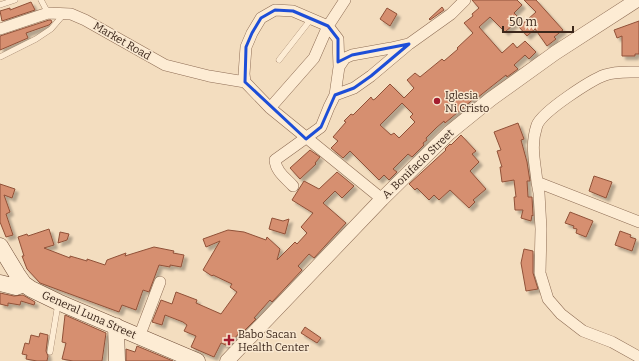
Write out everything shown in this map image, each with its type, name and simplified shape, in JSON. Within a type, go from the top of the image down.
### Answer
[{"type":"main road","name":"General Luna Street","points":[[0,246],[24,284],[58,302],[197,361]]},
{"type":"main road","points":[[0,283],[16,287],[24,284]]},
{"type":"main road","points":[[116,326],[117,361]]},
{"type":"street","points":[[270,108],[314,58],[328,26],[345,0]]},
{"type":"street","points":[[336,95],[354,88],[371,76],[409,44],[451,14],[465,0]]},
{"type":"street","name":"A. Bonifacio Street","points":[[227,361],[382,199],[449,133],[491,99],[629,2]]},
{"type":"street","points":[[293,186],[278,171],[275,166],[275,160],[306,139],[321,128],[329,107],[336,95],[339,67],[338,39],[328,26],[293,11],[275,10],[260,18],[246,47],[244,74],[245,82],[270,108],[306,139],[382,199]]},
{"type":"street","name":"Market Road","points":[[0,29],[48,13],[71,14],[85,20],[165,65],[208,76],[245,82]]},
{"type":"street","points":[[339,67],[345,58],[352,55],[409,44]]},
{"type":"street","points":[[639,72],[621,72],[605,75],[553,106],[538,123],[532,147],[539,193],[541,229],[540,273],[548,299],[561,314],[583,331],[612,342],[639,357]]},
{"type":"street","points":[[537,182],[639,222]]},
{"type":"street","points":[[139,336],[160,282]]},
{"type":"lane","points":[[0,5],[15,0]]},
{"type":"lane","points":[[41,0],[48,13]]},
{"type":"lane","points":[[0,57],[36,39],[51,29],[64,13]]},
{"type":"lane","points":[[279,60],[311,20]]},
{"type":"lane","points":[[50,352],[58,302]]},
{"type":"highlighted area","points":[[275,10],[293,11],[328,26],[338,39],[338,62],[352,55],[409,44],[371,76],[354,88],[335,95],[321,127],[306,139],[245,82],[246,47],[261,18]]},
{"type":"building","points":[[472,0],[517,0],[522,5],[514,13],[520,19],[505,32],[490,17],[479,27],[502,53],[513,43],[517,48],[525,41],[536,52],[529,59],[525,55],[514,65],[518,69],[507,77],[506,75],[477,98],[476,97],[445,123],[444,121],[426,138],[427,140],[423,143],[424,145],[412,157],[408,154],[393,169],[397,172],[389,180],[384,175],[379,180],[350,151],[343,158],[331,148],[338,141],[333,137],[346,122],[344,121],[351,114],[353,115],[371,97],[373,100],[375,99],[390,84],[404,98],[414,88],[407,80],[415,73],[420,77],[442,59],[444,61],[458,49],[457,48],[473,33],[464,23],[473,16],[472,14],[479,8]],"holes":[[[402,103],[413,114],[410,117],[415,122],[399,138],[394,133],[391,135],[380,125]]]},
{"type":"building","points":[[524,0],[536,0],[563,30],[554,37],[556,39],[547,46],[535,29],[527,36],[519,27],[536,12]]},
{"type":"building","points":[[31,2],[35,10],[2,21],[0,11],[10,8],[10,10]]},
{"type":"building","points":[[442,7],[444,10],[430,20],[429,19]]},
{"type":"building","points":[[387,8],[397,14],[390,26],[380,19]]},
{"type":"building","points":[[49,20],[52,22],[49,25],[26,33],[28,38],[0,50],[0,36]]},
{"type":"building","points":[[639,21],[639,54],[635,54],[635,56],[622,56],[622,36],[617,38],[614,30]]},
{"type":"building","points":[[518,123],[524,139],[521,140],[530,181],[527,181],[528,197],[532,197],[533,216],[532,215],[531,221],[521,218],[523,210],[515,210],[514,197],[516,197],[514,180],[502,182],[500,167],[502,167],[497,151],[501,150],[494,132]]},
{"type":"building","points":[[461,135],[476,151],[472,154],[479,162],[470,171],[486,189],[473,200],[475,202],[469,208],[450,190],[439,200],[434,195],[429,200],[417,188],[415,190],[409,184]]},
{"type":"building","points":[[310,150],[320,157],[315,163],[316,164],[300,179],[290,168]]},
{"type":"building","points":[[337,172],[354,186],[342,198],[335,191],[323,203],[346,223],[314,258],[309,254],[298,266],[302,270],[272,302],[270,300],[254,318],[256,319],[242,333],[240,332],[228,346],[221,343],[214,357],[191,347],[196,336],[184,331],[187,325],[183,322],[165,315],[162,325],[152,322],[161,300],[172,304],[176,292],[197,300],[196,303],[221,314],[237,292],[230,287],[232,284],[213,275],[212,276],[203,270],[220,241],[206,247],[203,239],[228,230],[244,232],[266,240],[267,237],[280,249],[277,260],[295,242],[297,244],[307,233],[301,227],[313,213],[292,200],[304,181],[319,189]]},
{"type":"building","points":[[594,176],[612,182],[606,198],[589,191]]},
{"type":"building","points":[[0,184],[15,189],[12,198],[4,195],[10,212],[6,214],[13,235],[6,237],[0,222]]},
{"type":"building","points":[[570,212],[593,221],[586,237],[576,233],[577,229],[573,228],[574,226],[565,223]]},
{"type":"building","points":[[272,218],[283,221],[289,219],[285,234],[269,229]]},
{"type":"building","points":[[49,229],[54,245],[44,248],[70,258],[70,256],[87,261],[87,259],[105,265],[107,260],[126,253],[125,256],[154,247],[174,251],[173,253],[184,255],[181,267],[159,265],[149,292],[143,290],[136,310],[122,305],[119,312],[40,283],[27,269],[22,256],[24,256],[18,237],[27,234],[28,236]]},
{"type":"building","points":[[620,231],[631,235],[630,237],[636,239],[632,251],[615,245]]},
{"type":"building","points":[[60,232],[69,234],[67,240],[58,243]]},
{"type":"building","points":[[524,249],[533,251],[533,273],[538,289],[526,291],[521,263]]},
{"type":"building","points":[[0,293],[14,296],[23,295],[35,302],[34,305],[21,301],[20,305],[8,303],[8,306],[0,304]]},
{"type":"building","points":[[65,315],[106,333],[102,361],[73,361],[62,359],[66,343],[62,342]]},
{"type":"building","points":[[305,327],[321,338],[317,343],[301,333]]},
{"type":"building","points":[[40,333],[48,335],[46,351],[48,356],[47,361],[26,359],[27,355],[22,354],[25,343],[29,344],[31,335],[39,337]]},
{"type":"building","points":[[137,346],[173,361],[126,361],[126,349],[135,352]]},
{"type":"place","name":"Iglesia Ni Cristo","points":[[437,101]]},
{"type":"place","name":"Babo Sacan Health Center","points":[[229,340]]}]
